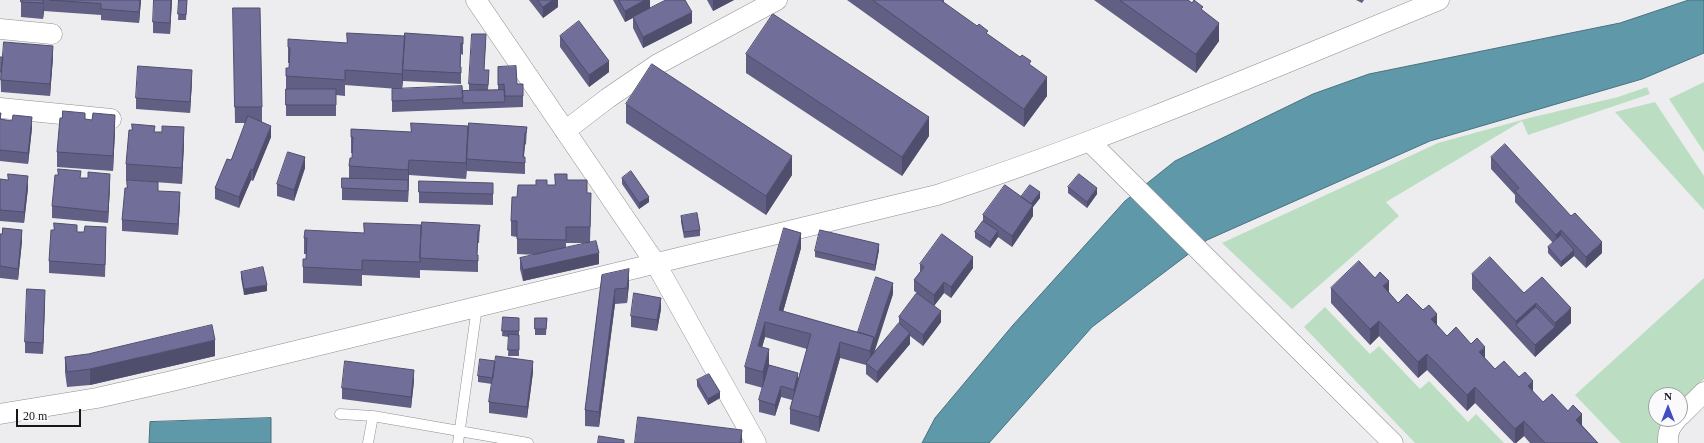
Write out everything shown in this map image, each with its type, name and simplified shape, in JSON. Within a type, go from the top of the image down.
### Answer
[{"type":"street","points":[[476,0],[656,264],[756,443]]},
{"type":"street","points":[[565,131],[608,98],[658,64],[777,0]]},
{"type":"street","points":[[0,414],[97,398],[172,381],[937,195],[1015,170],[1090,142],[1439,0]]},
{"type":"street","points":[[0,29],[52,34]]},
{"type":"street","points":[[0,108],[111,119]]},
{"type":"street","points":[[1090,142],[1394,443]]},
{"type":"street","points":[[1688,408],[1704,392]]},
{"type":"street","points":[[1668,443],[1669,429],[1671,427]]},
{"type":"lane","points":[[458,443],[477,307]]},
{"type":"lane","points":[[340,414],[372,416],[528,443]]},
{"type":"lane","points":[[368,443],[372,416]]},
{"type":"green space","points":[[1704,82],[1704,152],[1669,99]]},
{"type":"green space","points":[[1647,87],[1650,94],[1528,135],[1522,121],[1386,202],[1399,216],[1292,309],[1222,243],[1438,143],[1529,118],[1618,97]]},
{"type":"green space","points":[[1655,102],[1704,176],[1704,210],[1615,112]]},
{"type":"green space","points":[[1704,278],[1704,379],[1688,395],[1688,387],[1648,387],[1648,427],[1663,427],[1660,443],[1621,443],[1575,395]]},
{"type":"green space","points":[[1325,307],[1370,354],[1379,346],[1420,389],[1429,381],[1468,422],[1476,414],[1504,443],[1415,443],[1304,327]]},
{"type":"water","points":[[1689,0],[1704,0],[1704,53],[1642,79],[1430,141],[1207,240],[1092,327],[989,443],[922,443],[935,418],[1013,325],[1125,201],[1175,161],[1313,94],[1369,74],[1620,23]]},
{"type":"water","points":[[271,418],[271,443],[149,443],[150,422]]},
{"type":"building","points":[[21,0],[43,0],[43,3],[21,2]]},
{"type":"building","points":[[50,0],[140,0],[139,12],[101,9],[101,4]]},
{"type":"building","points":[[154,0],[171,0],[170,23],[153,22]]},
{"type":"building","points":[[179,0],[187,0],[186,15],[178,14]]},
{"type":"building","points":[[538,0],[553,0],[543,7]]},
{"type":"building","points":[[619,0],[645,0],[625,11]]},
{"type":"building","points":[[666,0],[685,0],[692,12],[643,37],[633,17]]},
{"type":"building","points":[[873,0],[943,0],[942,1],[977,26],[979,24],[988,31],[986,33],[1020,57],[1022,55],[1031,61],[1029,64],[1047,77],[1024,109]]},
{"type":"building","points":[[1120,0],[1188,0],[1192,3],[1194,0],[1203,7],[1201,9],[1219,23],[1196,54]]},
{"type":"building","points":[[233,8],[260,8],[262,107],[235,107]]},
{"type":"building","points":[[773,14],[929,117],[902,157],[746,54]]},
{"type":"building","points":[[579,21],[609,61],[589,75],[560,36]]},
{"type":"building","points":[[347,33],[405,36],[402,74],[345,70],[345,80],[286,76],[286,68],[289,68],[290,48],[288,47],[288,39],[347,43]]},
{"type":"building","points":[[405,33],[463,37],[463,44],[461,43],[461,73],[403,70]]},
{"type":"building","points":[[472,34],[486,34],[484,70],[489,70],[488,85],[469,84]]},
{"type":"building","points":[[4,42],[53,46],[50,84],[1,80]]},
{"type":"building","points":[[0,57],[3,57],[1,72],[0,72]]},
{"type":"building","points":[[652,64],[792,156],[766,196],[626,104]]},
{"type":"building","points":[[138,66],[192,70],[190,102],[136,98]]},
{"type":"building","points":[[516,66],[517,84],[523,84],[523,96],[505,96],[504,84],[498,85],[498,67]]},
{"type":"building","points":[[462,86],[463,98],[392,101],[392,89]]},
{"type":"building","points":[[286,89],[336,89],[336,105],[286,105]]},
{"type":"building","points":[[504,90],[505,102],[463,103],[462,91]]},
{"type":"building","points":[[63,111],[85,113],[85,119],[92,120],[93,113],[115,115],[113,156],[57,152],[60,118],[62,118]]},
{"type":"building","points":[[13,115],[32,117],[28,153],[0,150],[0,119],[12,121]]},
{"type":"building","points":[[248,116],[271,126],[253,170],[251,169],[239,197],[215,188],[227,159],[231,160]]},
{"type":"building","points":[[411,123],[468,126],[466,163],[409,160],[408,170],[349,166],[350,158],[352,158],[353,137],[351,137],[351,129],[411,132]]},
{"type":"building","points":[[469,123],[527,127],[523,157],[525,157],[525,163],[467,159]]},
{"type":"building","points":[[132,124],[155,126],[154,132],[162,132],[162,126],[184,127],[182,168],[126,164],[129,130],[132,130]]},
{"type":"building","points":[[1505,144],[1571,216],[1575,213],[1602,242],[1586,257],[1561,230],[1556,235],[1515,191],[1519,188],[1491,157]]},
{"type":"building","points":[[288,152],[305,157],[294,190],[277,184]]},
{"type":"building","points":[[58,169],[81,171],[80,178],[88,178],[88,172],[110,174],[108,212],[52,206],[55,175],[58,175]]},
{"type":"building","points":[[631,171],[649,197],[639,203],[622,178]]},
{"type":"building","points":[[8,174],[28,176],[24,212],[0,210],[0,179],[8,180]]},
{"type":"building","points":[[555,174],[567,174],[567,180],[587,180],[587,193],[591,193],[590,227],[566,227],[566,240],[517,239],[517,221],[511,221],[512,197],[517,197],[518,185],[536,185],[536,180],[547,180],[547,185],[555,185]]},
{"type":"building","points":[[1079,174],[1097,188],[1087,202],[1068,187]]},
{"type":"building","points":[[342,178],[408,180],[408,191],[342,188]]},
{"type":"building","points":[[127,180],[158,182],[158,191],[180,192],[178,224],[122,220]]},
{"type":"building","points":[[419,181],[493,183],[493,194],[419,192]]},
{"type":"building","points":[[1005,185],[1033,205],[1012,236],[983,215]]},
{"type":"building","points":[[1030,185],[1040,192],[1031,204],[1021,197]]},
{"type":"building","points":[[697,213],[700,230],[684,232],[681,216]]},
{"type":"building","points":[[983,221],[998,231],[990,242],[975,232]]},
{"type":"building","points":[[422,222],[480,225],[478,231],[478,261],[420,258]]},
{"type":"building","points":[[54,223],[77,225],[77,232],[84,232],[85,226],[106,227],[105,265],[49,261],[51,230],[54,230]]},
{"type":"building","points":[[364,223],[421,225],[420,262],[362,260],[362,270],[303,267],[303,259],[306,259],[307,238],[304,238],[305,230],[364,233]]},
{"type":"building","points":[[3,228],[22,230],[18,269],[0,266],[0,234],[2,234]]},
{"type":"building","points":[[784,228],[801,233],[779,310],[874,337],[870,351],[840,342],[819,417],[790,409],[811,334],[765,322],[758,346],[769,349],[763,372],[745,367]]},
{"type":"building","points":[[820,230],[879,244],[875,265],[815,251]]},
{"type":"building","points":[[942,234],[973,257],[951,287],[944,282],[934,295],[914,280],[924,267],[920,264]]},
{"type":"building","points":[[1561,235],[1574,250],[1561,262],[1548,247]]},
{"type":"building","points":[[596,241],[599,253],[523,270],[520,258]]},
{"type":"building","points":[[1490,257],[1524,293],[1542,277],[1571,308],[1555,323],[1536,303],[1516,321],[1472,274]]},
{"type":"building","points":[[1359,261],[1375,278],[1380,272],[1389,281],[1383,286],[1398,303],[1407,294],[1423,310],[1429,305],[1437,314],[1431,319],[1447,336],[1456,327],[1471,344],[1477,338],[1485,347],[1479,352],[1495,369],[1504,361],[1519,377],[1525,372],[1533,381],[1528,386],[1543,402],[1552,394],[1568,411],[1573,405],[1582,414],[1576,420],[1598,443],[1545,443],[1524,421],[1515,429],[1475,387],[1467,395],[1427,354],[1418,362],[1379,321],[1370,329],[1331,288]]},
{"type":"building","points":[[263,267],[267,285],[244,289],[241,272]]},
{"type":"building","points":[[629,269],[627,288],[615,289],[599,412],[585,410],[602,275]]},
{"type":"building","points":[[876,277],[893,283],[874,341],[874,337],[858,332]]},
{"type":"building","points":[[27,289],[45,290],[43,343],[25,342]]},
{"type":"building","points":[[634,293],[661,298],[657,320],[631,316]]},
{"type":"building","points":[[917,293],[941,311],[923,335],[899,317]]},
{"type":"building","points":[[1536,307],[1555,327],[1535,345],[1516,325]]},
{"type":"building","points":[[503,317],[519,318],[519,331],[502,331]]},
{"type":"building","points":[[535,318],[547,318],[546,329],[535,329]]},
{"type":"building","points":[[899,323],[910,333],[877,372],[866,363]]},
{"type":"building","points":[[212,325],[215,340],[90,369],[67,372],[65,357],[88,354]]},
{"type":"building","points":[[509,334],[519,335],[519,350],[508,350]]},
{"type":"building","points":[[496,356],[533,361],[527,407],[489,402]]},
{"type":"building","points":[[480,359],[495,361],[493,378],[478,376]]},
{"type":"building","points":[[345,361],[414,370],[411,397],[342,388]]},
{"type":"building","points":[[769,365],[798,373],[794,390],[781,386],[775,405],[759,400]]},
{"type":"building","points":[[709,374],[720,392],[708,399],[697,380]]},
{"type":"building","points":[[638,417],[742,430],[740,443],[635,443]]},
{"type":"building","points":[[599,436],[624,440],[624,443],[598,443]]}]
